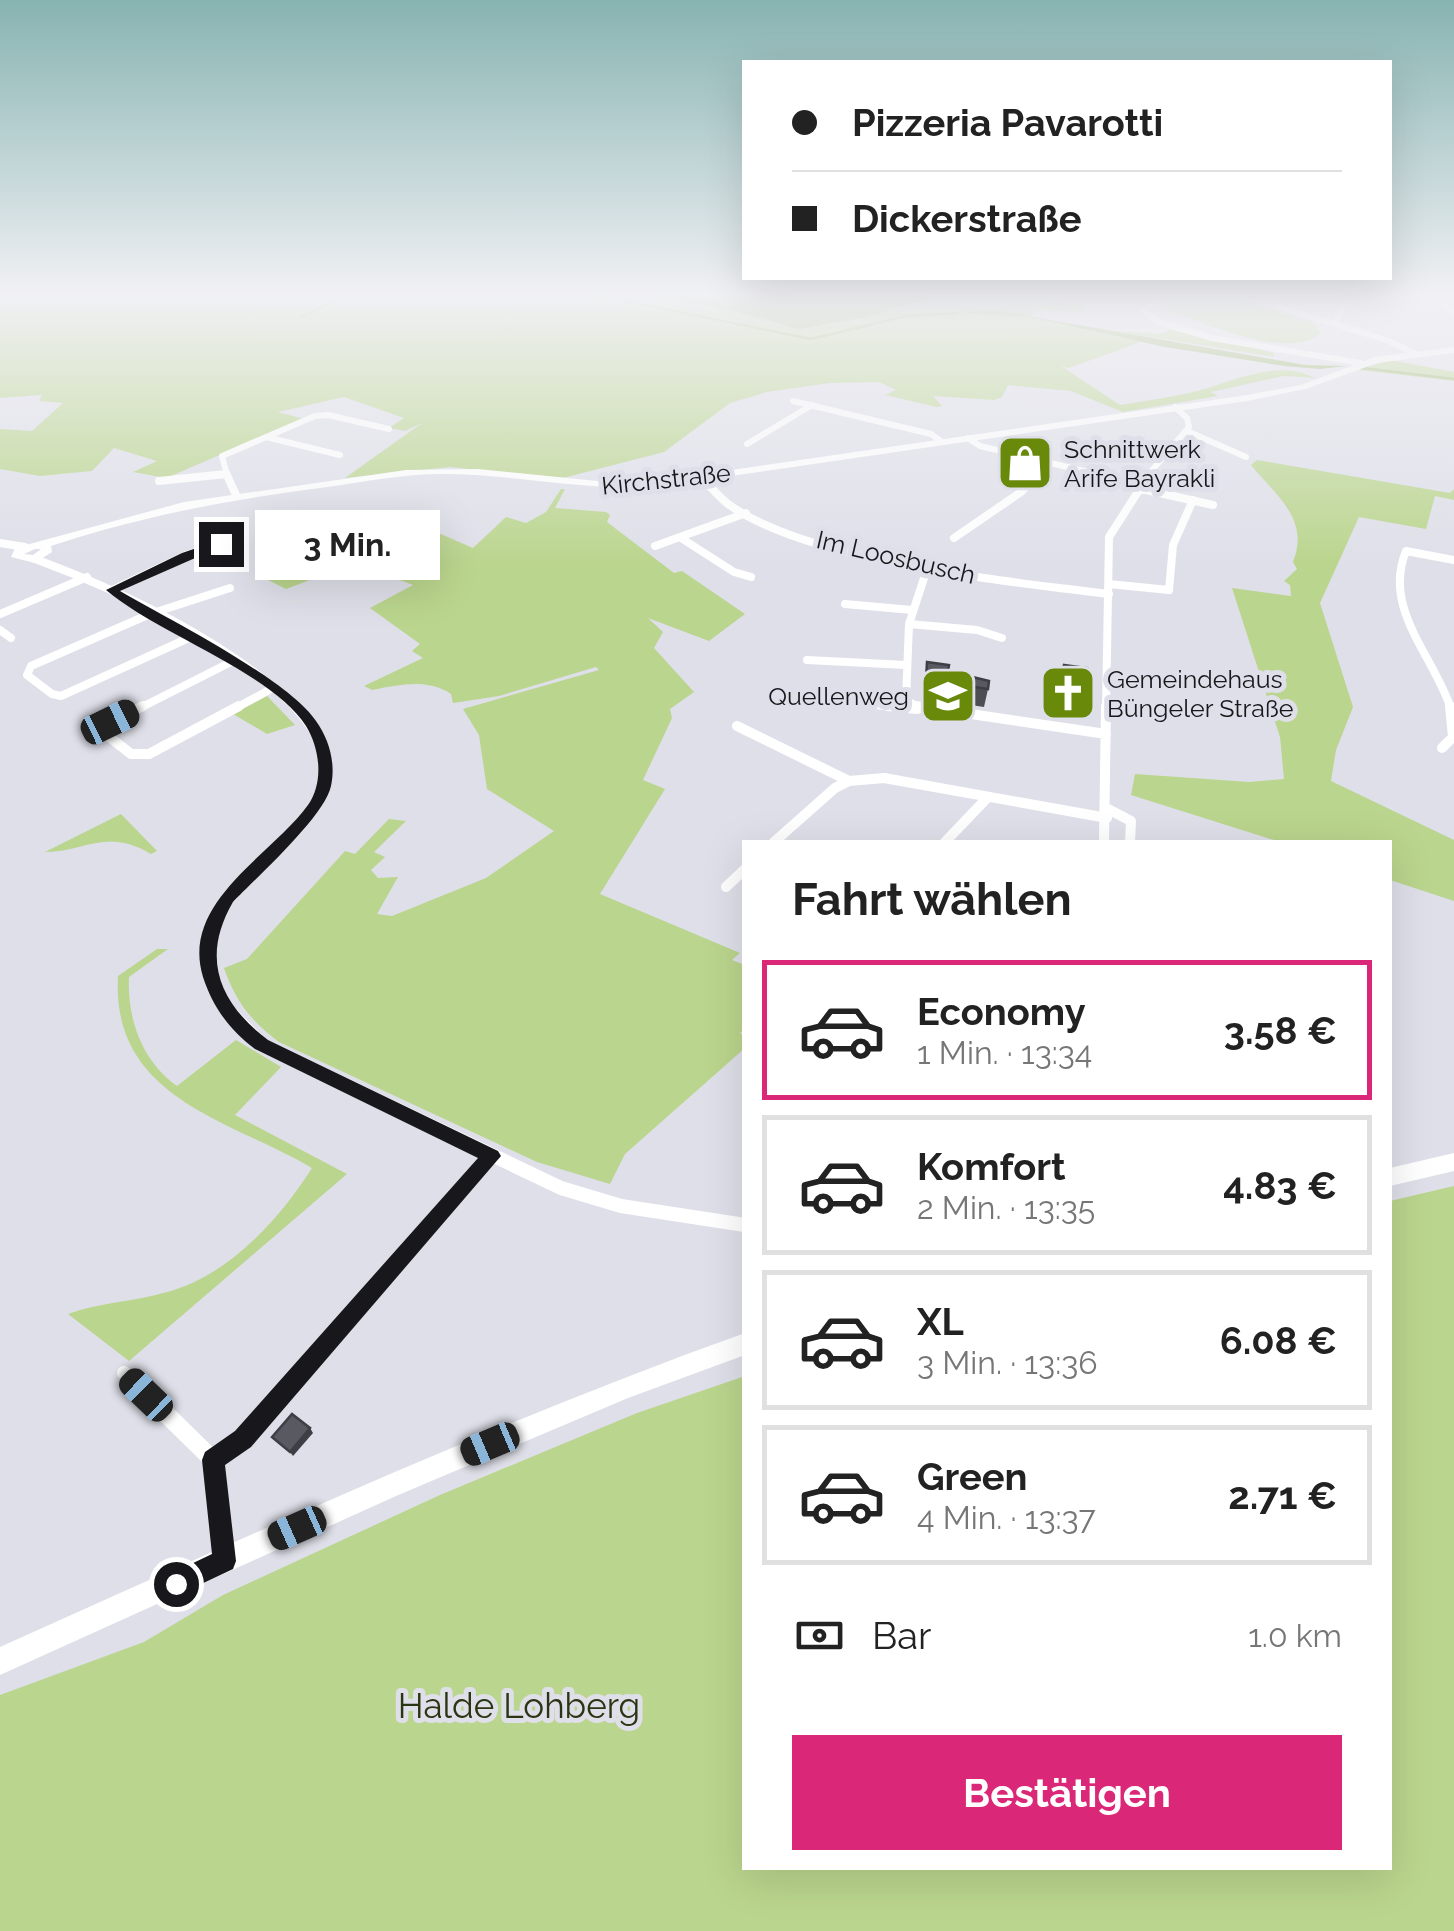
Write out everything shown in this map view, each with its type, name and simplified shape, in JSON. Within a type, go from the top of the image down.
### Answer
[{"type":"street","name":"Kirchstraße","points":[[27,555],[85,530],[160,508],[236,495],[438,471],[586,487],[636,486],[1305,385]]},
{"type":"street","points":[[793,401],[932,434],[942,442]]},
{"type":"street","points":[[747,444],[812,405]]},
{"type":"street","points":[[1104,840],[1110,537],[1139,487],[1186,431],[1190,422],[1175,407]]},
{"type":"street","points":[[236,495],[222,456],[315,416],[328,414],[389,430]]},
{"type":"street","points":[[1186,431],[1246,457]]},
{"type":"street","points":[[266,437],[340,455]]},
{"type":"street","points":[[968,438],[980,446],[1213,505]]},
{"type":"street","points":[[954,538],[1021,492],[1049,462]]},
{"type":"street","points":[[158,481],[226,474]]},
{"type":"street","name":"Im Loosbusch","points":[[701,477],[708,488],[776,528],[927,569],[1108,589],[1170,590],[1173,545],[1192,500]]},
{"type":"street","points":[[654,546],[746,513]]},
{"type":"street","points":[[681,538],[734,572],[751,576]]},
{"type":"street","points":[[0,544],[112,590],[233,661],[294,704],[320,736],[326,761],[324,786],[306,818],[228,898],[217,916],[206,958],[218,999],[242,1030],[262,1044],[562,1188],[620,1206],[742,1225]]},
{"type":"street","points":[[112,590],[186,555],[221,544]]},
{"type":"street","points":[[1442,748],[1453,737],[1450,705],[1410,627],[1400,586],[1403,552],[1454,560]]},
{"type":"street","points":[[921,710],[906,700],[906,666],[912,610],[927,569]]},
{"type":"street","points":[[0,614],[86,577]]},
{"type":"street","points":[[191,637],[61,696],[52,694],[27,675],[32,666],[150,614],[230,588]]},
{"type":"street","points":[[845,604],[912,610]]},
{"type":"street","points":[[909,624],[977,630],[1002,638]]},
{"type":"street","points":[[0,630],[11,638]]},
{"type":"street","points":[[807,660],[906,666]]},
{"type":"street","points":[[233,661],[110,722],[103,732],[131,754],[149,754],[274,688]]},
{"type":"street","points":[[865,704],[1106,734]]},
{"type":"street","points":[[738,726],[849,781]]},
{"type":"street","points":[[776,840],[835,788],[849,781],[884,778],[1106,813],[1131,820],[1130,840]]},
{"type":"street","points":[[947,840],[988,797]]},
{"type":"street","points":[[726,886],[742,872]]},
{"type":"street","points":[[213,1460],[243,1439],[491,1156]]},
{"type":"street","points":[[1392,1177],[1454,1162]]},
{"type":"street","points":[[0,1661],[627,1387],[742,1345]]},
{"type":"street","points":[[124,1373],[213,1460],[224,1561]]},
{"type":"green space","points":[[0,385],[815,385],[767,392],[730,403],[664,452],[559,479],[450,467],[345,478],[422,423],[405,431],[389,428],[404,418],[344,397],[278,412],[304,419],[166,478],[133,472],[157,461],[114,448],[92,471],[40,476],[0,469],[0,429],[32,431],[63,403],[39,401],[42,395],[0,398]]},
{"type":"green space","points":[[886,385],[1008,385],[1002,397],[994,400],[933,396],[942,406],[937,407],[885,395],[896,390]]},
{"type":"green space","points":[[1009,385],[1090,385],[1120,405],[1216,385],[1242,385],[1211,392],[1218,396],[1123,412],[1071,391]]},
{"type":"green space","points":[[1257,460],[1450,493],[1454,489],[1454,500],[1435,496],[1426,529],[1359,517],[1320,603],[1353,707],[1336,750],[1331,781],[1454,840],[1454,901],[1392,881],[1392,840],[1274,840],[1131,795],[1135,774],[1249,782],[1284,779],[1280,737],[1232,588],[1291,596],[1290,585],[1284,581],[1297,569],[1293,562],[1297,533],[1288,509],[1251,465]]},
{"type":"green space","points":[[561,489],[565,489],[555,508],[606,512],[610,515],[607,522],[674,573],[682,571],[745,614],[709,641],[648,618],[663,632],[654,648],[694,692],[670,709],[672,718],[643,780],[665,789],[600,894],[740,953],[732,960],[742,964],[742,1051],[625,1154],[610,1184],[537,1162],[279,1042],[245,1009],[224,968],[247,959],[345,851],[355,854],[389,819],[406,821],[374,852],[385,857],[371,870],[378,878],[398,877],[377,914],[392,916],[486,878],[554,831],[487,789],[479,735],[463,709],[599,670],[596,667],[499,696],[453,703],[451,694],[432,686],[413,684],[372,690],[364,686],[423,658],[412,651],[420,644],[370,608],[413,585],[355,563],[286,589],[264,578],[291,568],[278,549],[263,549],[255,539],[299,521],[354,510],[360,537],[427,528],[473,548],[506,517],[526,523],[546,512]]},
{"type":"green space","points":[[267,696],[295,725],[267,734],[233,714]]},
{"type":"green space","points":[[121,814],[157,851],[151,854],[121,842],[108,842],[45,852]]},
{"type":"green space","points":[[157,949],[168,949],[129,977],[134,1023],[154,1064],[177,1086],[236,1040],[281,1067],[235,1115],[347,1174],[129,1361],[68,1314],[167,1292],[211,1273],[268,1226],[312,1168],[181,1099],[154,1077],[134,1051],[121,1017],[118,976]]},
{"type":"green space","name":"Halde Lohberg","points":[[1454,1186],[1454,1931],[0,1931],[0,1695],[144,1642],[223,1595],[440,1495],[637,1413],[742,1377],[742,1870],[1392,1870],[1392,1201]]},
{"type":"building","points":[[927,662],[949,665],[948,671],[989,681],[988,689],[926,680]]},
{"type":"building","points":[[1064,665],[1087,668],[1086,684],[1059,681]]},
{"type":"building","points":[[292,1414],[310,1428],[290,1452],[272,1437]]},
{"type":"place","name":"Schnittwerk Arife Bayrakli","points":[[1025,463]]},
{"type":"place","name":"Gemeindehaus Büngeler Straße","points":[[1068,693]]},
{"type":"place","name":"Quellenweg","points":[[948,696]]},
{"type":"route","points":[[176,1584],[224,1561],[213,1460],[243,1439],[491,1156],[262,1044],[242,1030],[218,999],[206,958],[217,916],[228,898],[314,807],[324,786],[324,748],[309,720],[274,688],[112,590],[186,555],[221,544]]}]
